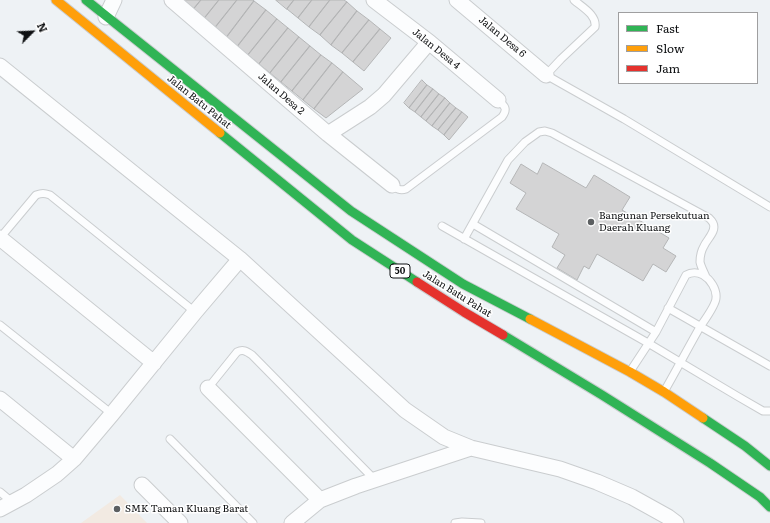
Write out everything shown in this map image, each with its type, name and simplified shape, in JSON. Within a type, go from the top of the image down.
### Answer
[{"type":"highway","name":"Jalan Batu Pahat","points":[[56,0],[352,240],[464,312],[602,395],[710,463],[760,498],[770,507]]},
{"type":"highway","name":"Jalan Batu Pahat","points":[[86,0],[351,212],[463,284],[630,372],[664,392],[744,446],[770,466]]},
{"type":"highway","points":[[92,0],[101,13]]},
{"type":"highway","points":[[602,395],[650,414]]},
{"type":"highway","points":[[744,446],[770,454]]},
{"type":"street","points":[[101,13],[114,0]]},
{"type":"street","name":"Jalan Desa 2","points":[[172,0],[328,134],[392,185]]},
{"type":"street","name":"Jalan Desa 4","points":[[374,0],[429,42],[498,100]]},
{"type":"street","name":"Jalan Desa 6","points":[[457,0],[546,75]]},
{"type":"street","points":[[328,134],[370,107],[384,95],[429,42]]},
{"type":"street","points":[[0,66],[240,259],[405,410],[444,436],[471,448],[560,469],[597,482],[632,498],[668,517],[676,523]]},
{"type":"street","points":[[0,238],[154,363]]},
{"type":"street","points":[[6,506],[26,496],[57,474],[74,459],[240,259]]},
{"type":"street","points":[[208,388],[320,500]]},
{"type":"street","points":[[0,399],[74,459]]},
{"type":"street","points":[[292,523],[320,500],[471,448]]},
{"type":"street","points":[[142,485],[180,523]]},
{"type":"lane","points":[[574,0],[593,17],[596,22],[595,27],[546,75],[624,119],[770,207]]},
{"type":"lane","points":[[392,185],[399,190],[406,189],[502,117],[505,113],[505,108],[498,100]]},
{"type":"lane","points":[[464,239],[508,160],[525,142],[539,132],[545,131],[552,133],[709,218],[713,223],[714,228],[704,245],[700,260],[706,276]]},
{"type":"lane","points":[[0,238],[36,195],[45,193],[50,195],[195,312]]},
{"type":"lane","points":[[473,224],[656,332]]},
{"type":"lane","points":[[442,226],[648,343],[763,411],[770,411]]},
{"type":"lane","points":[[630,372],[656,332],[686,275],[689,273],[701,273],[710,280],[714,288],[716,298],[664,392]]},
{"type":"lane","points":[[668,308],[770,366]]},
{"type":"lane","points":[[0,325],[112,414]]},
{"type":"lane","points":[[208,388],[237,352],[241,350],[245,351],[252,355],[375,480]]},
{"type":"lane","points":[[170,439],[253,523]]},
{"type":"lane","points":[[0,492],[6,506]]},
{"type":"lane","points":[[455,523],[481,523]]},
{"type":"shaded area","name":"SMK Taman Kluang Barat","points":[[120,495],[147,523],[81,523]]},
{"type":"building","points":[[183,0],[201,0],[192,11]]},
{"type":"building","points":[[201,0],[219,0],[203,20],[192,11]]},
{"type":"building","points":[[219,0],[237,0],[214,29],[203,20]]},
{"type":"building","points":[[237,0],[254,1],[226,38],[214,29]]},
{"type":"building","points":[[276,0],[294,0],[287,9]]},
{"type":"building","points":[[294,0],[312,0],[298,18],[287,9]]},
{"type":"building","points":[[312,0],[330,0],[309,27],[298,18]]},
{"type":"building","points":[[330,0],[344,0],[347,2],[320,35],[309,27]]},
{"type":"building","points":[[254,1],[266,10],[237,47],[226,38]]},
{"type":"building","points":[[347,2],[357,11],[331,45],[320,35]]},
{"type":"building","points":[[266,10],[277,19],[248,55],[237,47]]},
{"type":"building","points":[[357,11],[369,20],[342,53],[331,45]]},
{"type":"building","points":[[277,19],[288,28],[259,64],[248,55]]},
{"type":"building","points":[[369,20],[380,29],[353,62],[342,53]]},
{"type":"building","points":[[288,28],[299,37],[270,73],[259,64]]},
{"type":"building","points":[[380,29],[391,38],[364,71],[353,62]]},
{"type":"building","points":[[299,37],[310,46],[281,82],[270,73]]},
{"type":"building","points":[[310,46],[321,55],[292,91],[281,82]]},
{"type":"building","points":[[321,55],[332,63],[303,100],[292,91]]},
{"type":"building","points":[[332,63],[343,72],[314,109],[303,100]]},
{"type":"building","points":[[343,72],[363,89],[326,118],[314,109]]},
{"type":"building","points":[[422,80],[427,85],[409,108],[404,103]]},
{"type":"building","points":[[427,85],[433,89],[415,112],[409,108]]},
{"type":"building","points":[[433,89],[439,94],[421,117],[415,112]]},
{"type":"building","points":[[439,94],[445,98],[426,121],[421,117]]},
{"type":"building","points":[[445,98],[450,103],[432,126],[426,121]]},
{"type":"building","points":[[450,103],[456,108],[438,130],[432,126]]},
{"type":"building","points":[[456,108],[462,112],[444,135],[438,130]]},
{"type":"building","points":[[462,112],[468,117],[449,140],[444,135]]},
{"type":"building","name":"Bangunan Persekutuan Daerah Kluang","points":[[543,163],[586,188],[594,175],[630,197],[622,210],[669,238],[663,248],[676,256],[666,272],[653,264],[643,281],[597,254],[589,269],[584,266],[577,280],[557,268],[565,255],[552,247],[559,234],[516,209],[526,193],[510,183],[521,164],[537,174]]},
{"type":"traffic: fast","points":[[86,0],[351,211],[463,284],[530,319]]},
{"type":"traffic: fast","points":[[220,133],[352,240],[417,282]]},
{"type":"traffic: fast","points":[[503,335],[710,463],[760,497],[770,507]]},
{"type":"traffic: fast","points":[[703,418],[745,446],[770,466]]},
{"type":"traffic: slow","points":[[56,0],[220,133]]},
{"type":"traffic: slow","points":[[530,319],[630,372],[664,392],[703,418]]},
{"type":"traffic: jam","points":[[417,282],[503,335]]},
{"type":"place","name":"Bangunan Persekutuan Daerah Kluang","points":[[591,222]]},
{"type":"place","name":"SMK Taman Kluang Barat","points":[[117,509]]}]
